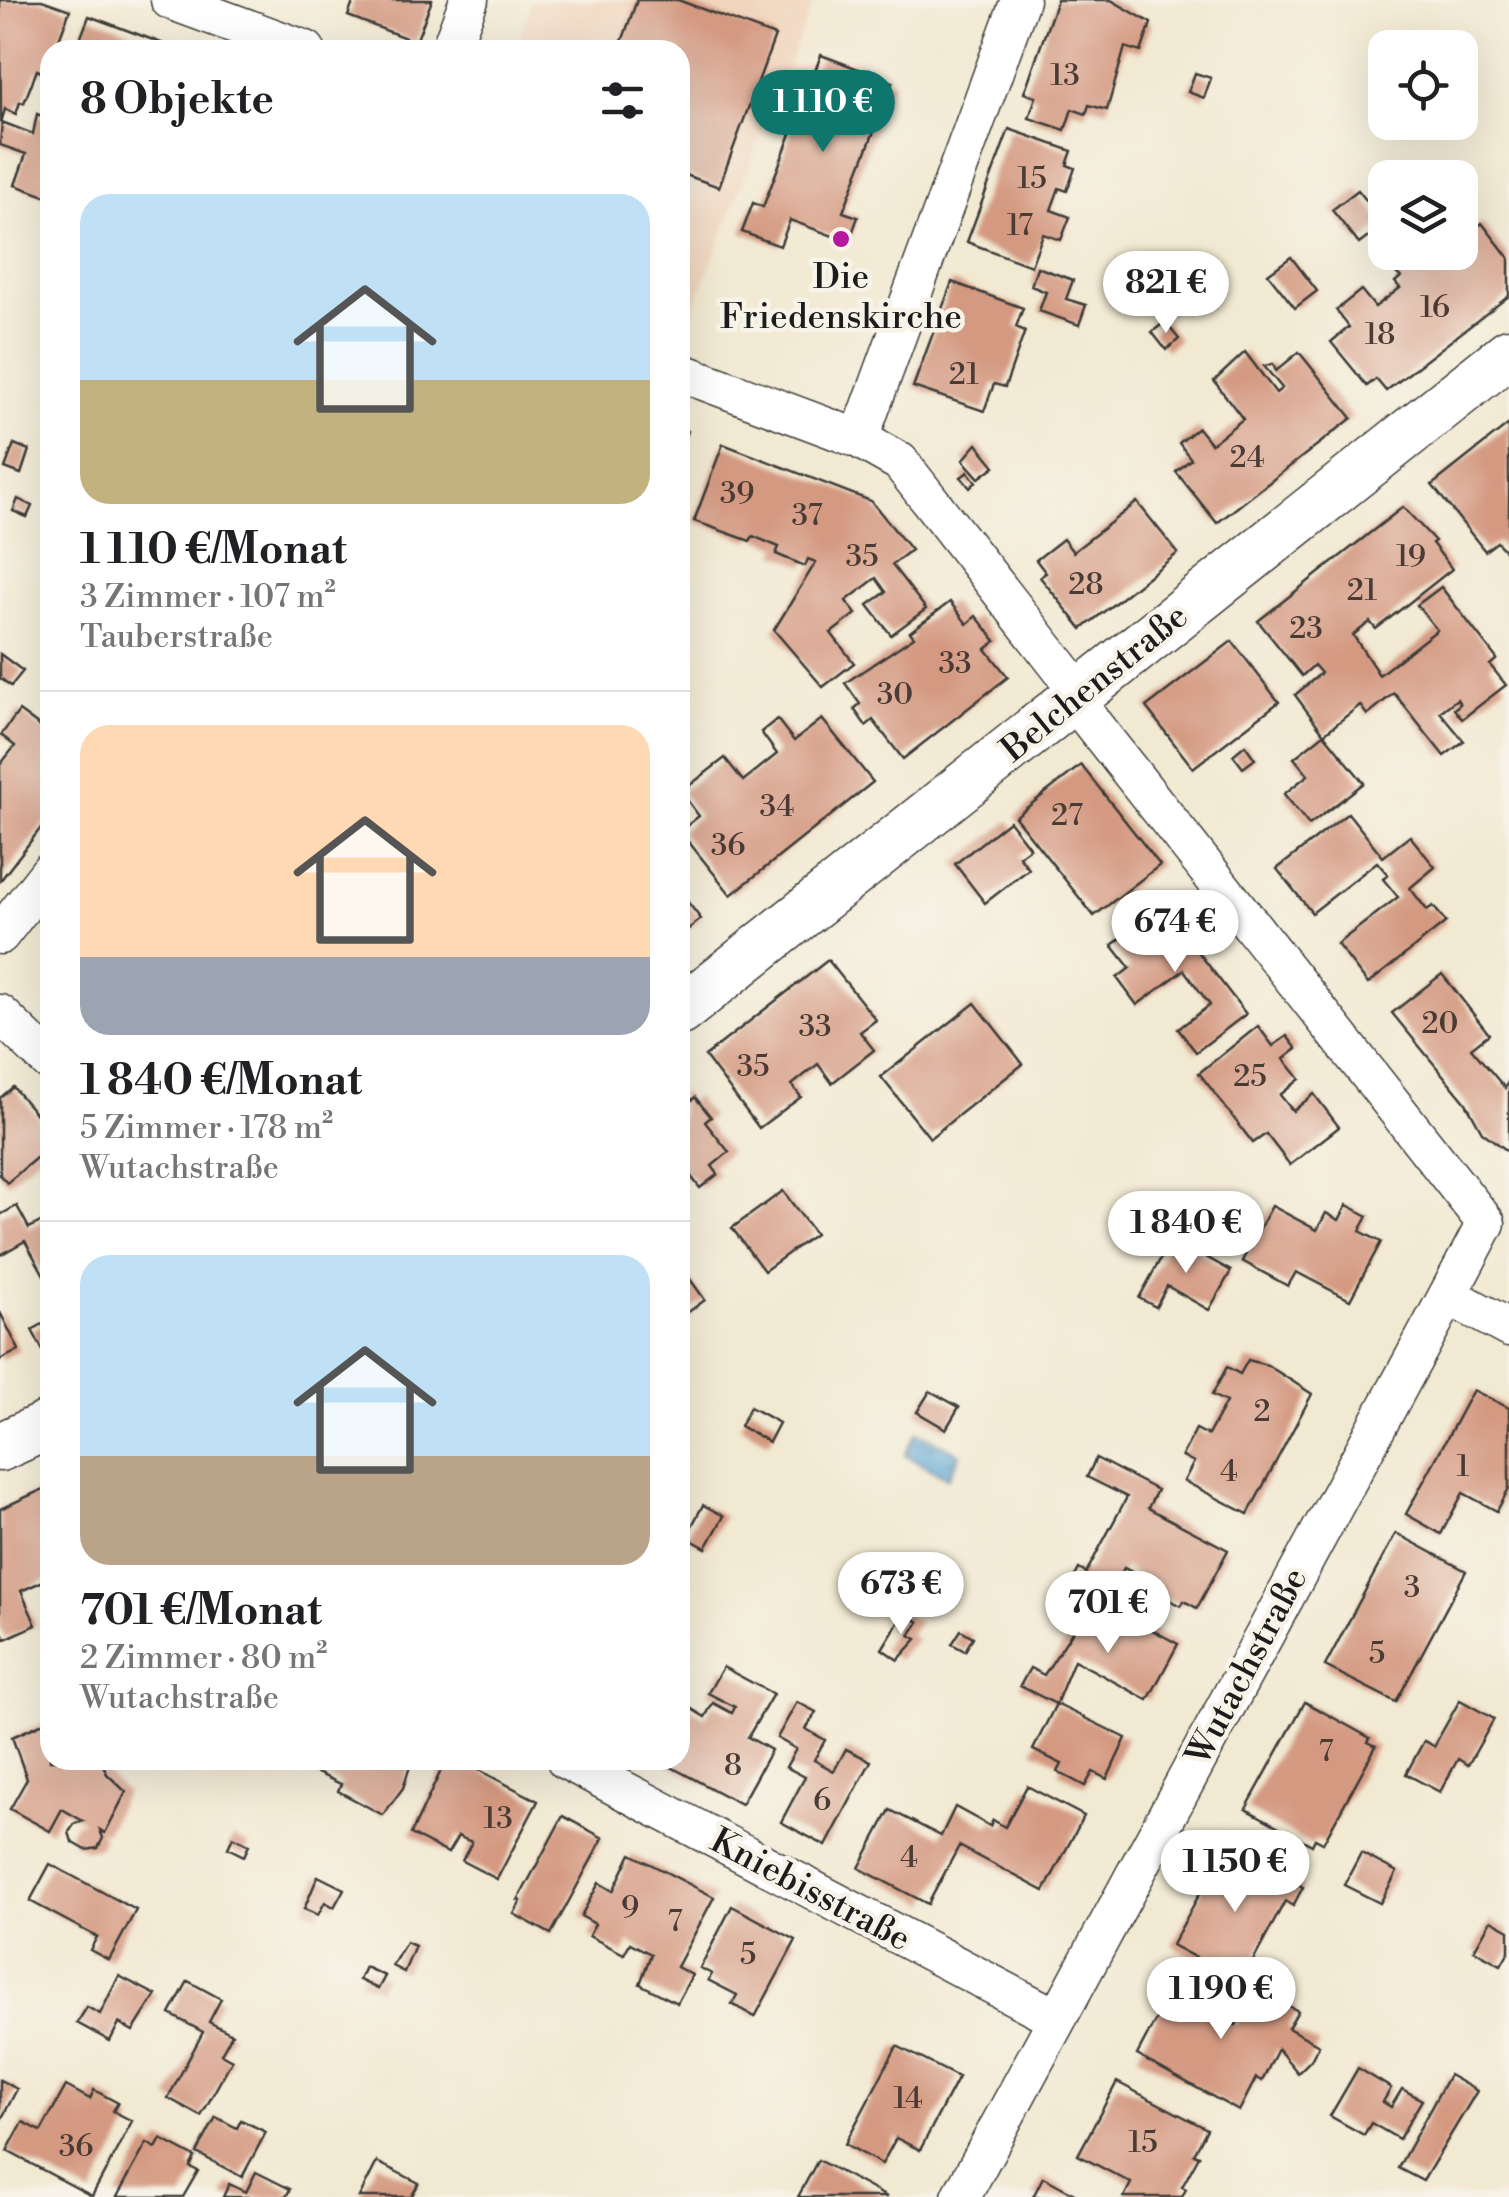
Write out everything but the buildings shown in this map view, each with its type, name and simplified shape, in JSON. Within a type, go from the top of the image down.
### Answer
[{"type":"street","points":[[170,0],[279,40]]},
{"type":"street","points":[[454,40],[468,0]]},
{"type":"street","points":[[860,440],[1020,0]]},
{"type":"street","name":"Belchenstraße","points":[[690,1003],[1509,353]]},
{"type":"street","points":[[690,376],[886,451],[914,474],[1076,696]]},
{"type":"street","name":"Wutachstraße","points":[[962,2197],[1486,1223],[1076,696]]},
{"type":"street","points":[[0,935],[40,883]]},
{"type":"street","points":[[0,1014],[40,1052]]},
{"type":"street","points":[[1448,1295],[1509,1328]]},
{"type":"street","points":[[0,1447],[40,1429]]},
{"type":"street","name":"Kniebisstraße","points":[[585,1770],[1056,2018]]},
{"type":"shaded area","points":[[532,0],[814,0],[690,318],[690,40],[518,40]]},
{"type":"water","points":[[917,1432],[960,1454],[948,1478],[905,1455]]},
{"type":"place","name":"Die Friedenskirche","points":[[841,239]]}]
